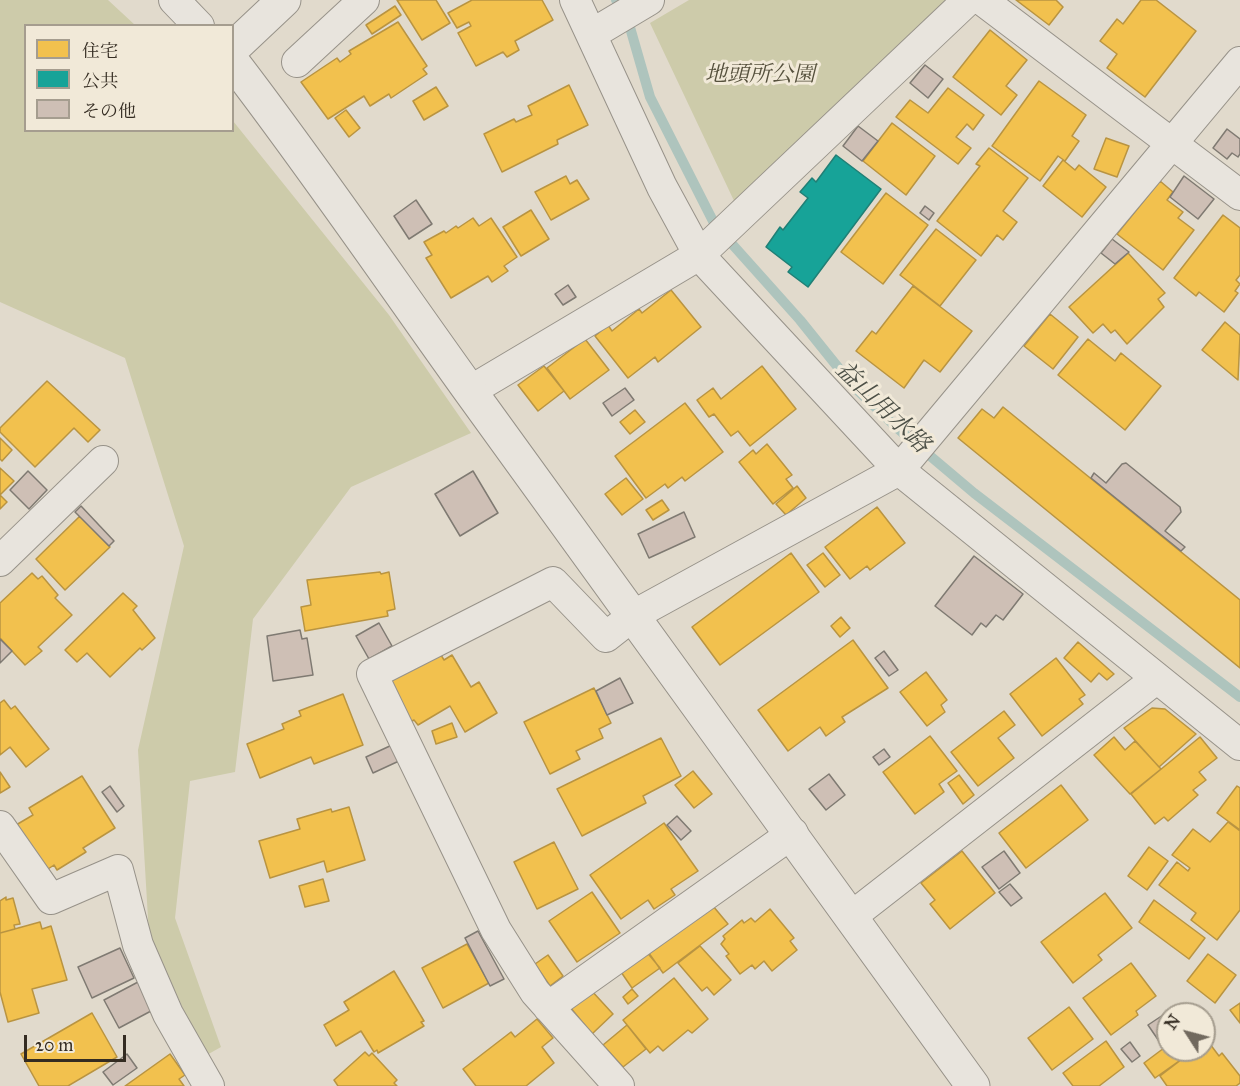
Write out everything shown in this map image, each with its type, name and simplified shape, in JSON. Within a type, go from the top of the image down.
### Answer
[{"type":"street","points":[[174,0],[197,24]]},
{"type":"street","points":[[234,47],[284,0]]},
{"type":"street","points":[[297,62],[364,0]]},
{"type":"street","points":[[575,0],[601,28],[662,187],[705,250],[904,465],[1156,679],[1240,745]]},
{"type":"street","points":[[470,391],[705,250],[968,0]]},
{"type":"street","points":[[982,0],[1240,195]]},
{"type":"street","points":[[601,28],[646,2]]},
{"type":"street","points":[[619,1086],[535,992],[496,930],[372,674],[553,582],[606,637],[634,615],[904,465],[1240,62]]},
{"type":"street","points":[[234,64],[308,161],[470,391],[793,833],[973,1086]]},
{"type":"street","points":[[0,561],[103,461]]},
{"type":"street","points":[[852,916],[1156,679]]},
{"type":"street","points":[[0,826],[51,899],[118,870],[138,945],[168,1014],[209,1086]]},
{"type":"street","points":[[548,1007],[793,833]]},
{"type":"green space","points":[[0,0],[108,0],[134,24],[24,24],[24,132],[234,132],[234,122],[389,315],[471,433],[351,487],[253,619],[235,772],[190,781],[175,918],[221,1047],[205,1056],[149,935],[138,750],[184,546],[125,358],[0,302]]},
{"type":"green space","name":"地頭所公園","points":[[689,0],[950,0],[736,205],[650,23]]},
{"type":"building: 住宅","points":[[397,0],[436,0],[450,23],[422,40]]},
{"type":"building: 住宅","points":[[472,0],[542,0],[553,20],[515,41],[519,50],[507,57],[503,52],[476,66],[458,33],[471,26],[469,22],[457,28],[448,13]]},
{"type":"building: 住宅","points":[[1016,0],[1056,0],[1063,7],[1049,25]]},
{"type":"building: 住宅","points":[[1141,0],[1156,0],[1196,31],[1145,97],[1107,68],[1117,54],[1100,41],[1117,19],[1123,24]]},
{"type":"building: 住宅","points":[[395,6],[401,15],[372,34],[366,25]]},
{"type":"building: 住宅","points":[[398,22],[427,66],[423,69],[427,74],[391,98],[389,94],[370,106],[364,96],[328,119],[301,82],[337,58],[340,62],[351,54],[349,51]]},
{"type":"building: 住宅","points":[[990,30],[1027,60],[1006,86],[1017,95],[1001,115],[953,77]]},
{"type":"building: 住宅","points":[[1039,81],[1086,115],[1072,136],[1079,141],[1065,161],[1058,156],[1040,181],[992,146]]},
{"type":"building: 住宅","points":[[569,85],[588,125],[557,140],[558,144],[502,172],[484,134],[514,119],[516,122],[532,115],[528,106]]},
{"type":"building: 住宅","points":[[436,87],[448,106],[424,120],[413,101]]},
{"type":"building: 住宅","points":[[948,88],[984,115],[973,130],[967,124],[956,137],[971,148],[958,164],[896,117],[910,100],[928,113]]},
{"type":"building: 住宅","points":[[346,110],[360,128],[349,137],[335,118]]},
{"type":"building: 住宅","points":[[892,123],[935,156],[906,195],[863,161]]},
{"type":"building: 住宅","points":[[1106,138],[1129,146],[1117,177],[1094,169]]},
{"type":"building: 住宅","points":[[989,148],[1028,178],[1003,211],[1017,222],[1003,240],[997,235],[981,256],[937,221],[980,166],[976,164]]},
{"type":"building: 住宅","points":[[1063,160],[1075,170],[1079,165],[1106,187],[1082,217],[1043,186]]},
{"type":"building: 住宅","points":[[566,176],[570,184],[577,180],[589,199],[551,220],[535,192]]},
{"type":"building: 住宅","points":[[1160,181],[1173,192],[1167,200],[1183,212],[1178,218],[1194,230],[1163,270],[1117,234]]},
{"type":"building: 住宅","points":[[886,193],[928,225],[883,284],[841,252]]},
{"type":"building: 住宅","points":[[531,210],[549,239],[521,256],[503,227]]},
{"type":"building: 住宅","points":[[1223,215],[1240,228],[1240,275],[1236,280],[1240,284],[1235,291],[1238,293],[1224,312],[1199,292],[1196,296],[1174,278]]},
{"type":"building: 住宅","points":[[473,218],[479,226],[491,218],[517,257],[504,266],[508,271],[492,282],[488,276],[451,298],[426,258],[432,255],[424,242],[456,226],[458,228]]},
{"type":"building: 住宅","points":[[936,229],[976,260],[940,306],[900,275]]},
{"type":"building: 住宅","points":[[1128,253],[1165,293],[1158,299],[1164,307],[1127,344],[1115,330],[1111,333],[1103,324],[1093,333],[1069,307]]},
{"type":"building: 住宅","points":[[913,286],[972,331],[940,372],[924,360],[904,388],[856,351],[872,331],[876,334]]},
{"type":"building: 住宅","points":[[671,290],[701,327],[658,362],[655,357],[628,378],[595,336],[608,325],[612,331],[639,309],[642,313]]},
{"type":"building: 住宅","points":[[1050,314],[1078,337],[1053,369],[1024,346]]},
{"type":"building: 住宅","points":[[1225,322],[1240,335],[1238,380],[1202,350]]},
{"type":"building: 住宅","points":[[585,339],[609,370],[570,399],[547,368]]},
{"type":"building: 住宅","points":[[1088,339],[1115,361],[1121,353],[1161,386],[1125,430],[1058,375]]},
{"type":"building: 住宅","points":[[544,366],[564,391],[538,411],[518,385]]},
{"type":"building: 住宅","points":[[762,366],[796,409],[750,446],[738,431],[731,436],[714,414],[709,417],[697,400],[713,388],[721,399]]},
{"type":"building: 住宅","points":[[47,381],[100,430],[88,442],[74,428],[35,467],[0,432],[0,428]]},
{"type":"building: 住宅","points":[[685,403],[723,452],[685,481],[682,477],[668,488],[665,484],[646,498],[615,456]]},
{"type":"building: 住宅","points":[[1003,407],[1240,600],[1240,668],[958,438],[982,409],[994,418]]},
{"type":"building: 住宅","points":[[635,410],[645,422],[630,434],[620,422]]},
{"type":"building: 住宅","points":[[0,438],[12,450],[2,461],[0,459]]},
{"type":"building: 住宅","points":[[767,444],[792,475],[786,479],[793,488],[773,504],[739,462],[753,450],[756,454]]},
{"type":"building: 住宅","points":[[0,468],[14,481],[0,495]]},
{"type":"building: 住宅","points":[[626,478],[643,499],[622,515],[605,494]]},
{"type":"building: 住宅","points":[[797,486],[806,498],[786,515],[776,504]]},
{"type":"building: 住宅","points":[[0,495],[7,502],[0,509]]},
{"type":"building: 住宅","points":[[662,500],[669,510],[653,520],[646,510]]},
{"type":"building: 住宅","points":[[877,507],[905,543],[870,570],[867,566],[850,579],[825,547]]},
{"type":"building: 住宅","points":[[80,516],[110,547],[65,590],[36,559]]},
{"type":"building: 住宅","points":[[791,553],[819,592],[720,665],[692,627]]},
{"type":"building: 住宅","points":[[823,553],[840,575],[825,587],[807,565]]},
{"type":"building: 住宅","points":[[380,572],[381,574],[389,572],[395,609],[387,611],[388,616],[305,631],[301,607],[311,605],[307,580]]},
{"type":"building: 住宅","points":[[32,573],[38,579],[42,576],[58,595],[55,598],[72,615],[38,647],[42,651],[25,665],[0,638],[0,603]]},
{"type":"building: 住宅","points":[[123,593],[137,606],[133,610],[155,638],[142,650],[140,648],[110,677],[87,653],[77,662],[65,650]]},
{"type":"building: 住宅","points":[[841,617],[850,628],[840,637],[831,626]]},
{"type":"building: 住宅","points":[[853,640],[888,688],[842,717],[845,722],[826,736],[820,727],[788,751],[758,710]]},
{"type":"building: 住宅","points":[[1078,642],[1114,674],[1107,680],[1099,673],[1091,682],[1064,658]]},
{"type":"building: 住宅","points":[[438,650],[444,660],[452,655],[471,687],[479,682],[497,713],[465,732],[450,706],[418,725],[414,720],[410,722],[389,679]]},
{"type":"building: 住宅","points":[[1056,658],[1085,695],[1079,699],[1083,704],[1042,736],[1010,694]]},
{"type":"building: 住宅","points":[[926,672],[947,700],[941,705],[945,712],[927,726],[900,692]]},
{"type":"building: 住宅","points":[[594,688],[611,723],[599,729],[603,738],[576,751],[580,759],[550,774],[524,722]]},
{"type":"building: 住宅","points":[[343,694],[363,745],[314,764],[311,757],[260,778],[247,744],[284,729],[282,724],[301,716],[299,711]]},
{"type":"building: 住宅","points":[[4,700],[11,709],[15,706],[49,749],[26,767],[10,747],[0,755],[0,703]]},
{"type":"building: 住宅","points":[[1152,708],[1165,709],[1196,734],[1159,767],[1124,728]]},
{"type":"building: 住宅","points":[[1004,711],[1015,725],[998,738],[1014,758],[978,786],[951,752]]},
{"type":"building: 住宅","points":[[452,723],[457,737],[436,744],[432,731]]},
{"type":"building: 住宅","points":[[930,736],[957,771],[939,784],[944,792],[915,814],[883,772]]},
{"type":"building: 住宅","points":[[1114,737],[1125,750],[1135,741],[1161,769],[1130,794],[1094,755]]},
{"type":"building: 住宅","points":[[1200,737],[1217,758],[1199,772],[1206,780],[1193,790],[1198,795],[1168,821],[1164,817],[1155,824],[1131,794]]},
{"type":"building: 住宅","points":[[661,738],[681,776],[643,796],[646,803],[582,836],[557,789]]},
{"type":"building: 住宅","points":[[693,771],[712,794],[694,808],[675,785]]},
{"type":"building: 住宅","points":[[0,772],[10,787],[0,793]]},
{"type":"building: 住宅","points":[[959,775],[974,795],[963,804],[948,783]]},
{"type":"building: 住宅","points":[[82,776],[115,828],[83,848],[86,852],[57,870],[54,865],[45,871],[16,825],[33,815],[29,808]]},
{"type":"building: 住宅","points":[[1061,785],[1088,820],[1026,868],[999,833]]},
{"type":"building: 住宅","points":[[1237,786],[1240,788],[1240,830],[1217,813]]},
{"type":"building: 住宅","points":[[349,807],[365,860],[327,872],[324,861],[270,878],[259,841],[300,829],[297,819],[331,809],[332,812]]},
{"type":"building: 住宅","points":[[1228,822],[1240,831],[1240,910],[1217,940],[1191,920],[1196,913],[1159,885],[1177,862],[1188,871],[1190,868],[1172,855],[1193,829],[1210,842]]},
{"type":"building: 住宅","points":[[664,823],[698,871],[671,889],[675,895],[654,909],[648,900],[621,919],[590,875]]},
{"type":"building: 住宅","points":[[554,842],[578,889],[537,909],[514,862]]},
{"type":"building: 住宅","points":[[1149,847],[1168,861],[1147,890],[1128,876]]},
{"type":"building: 住宅","points":[[962,851],[995,893],[950,929],[930,904],[935,900],[921,883]]},
{"type":"building: 住宅","points":[[323,879],[329,901],[305,907],[299,886]]},
{"type":"building: 住宅","points":[[592,892],[620,933],[577,962],[549,921]]},
{"type":"building: 住宅","points":[[1105,893],[1132,928],[1098,955],[1102,960],[1073,983],[1041,942]]},
{"type":"building: 住宅","points":[[6,897],[6,900],[13,898],[20,924],[14,925],[15,929],[0,933],[0,901]]},
{"type":"building: 住宅","points":[[1154,900],[1205,938],[1189,959],[1139,922]]},
{"type":"building: 住宅","points":[[713,906],[728,924],[663,973],[646,949]]},
{"type":"building: 住宅","points":[[770,909],[794,938],[790,941],[797,950],[772,971],[764,961],[755,969],[752,965],[740,974],[726,956],[729,954],[721,944],[725,939],[723,936],[742,920],[744,923],[751,918],[755,922]]},
{"type":"building: 住宅","points":[[40,922],[42,929],[51,926],[67,980],[32,989],[39,1013],[8,1022],[0,992],[0,933]]},
{"type":"building: 住宅","points":[[467,944],[489,983],[443,1008],[422,968]]},
{"type":"building: 住宅","points":[[700,946],[731,980],[714,995],[707,987],[702,991],[678,963]]},
{"type":"building: 住宅","points":[[645,950],[660,968],[632,988],[619,969]]},
{"type":"building: 住宅","points":[[1208,954],[1236,975],[1216,1002],[1187,981]]},
{"type":"building: 住宅","points":[[548,955],[563,976],[550,986],[535,964]]},
{"type":"building: 住宅","points":[[1131,963],[1156,996],[1136,1011],[1138,1015],[1111,1035],[1083,998]]},
{"type":"building: 住宅","points":[[394,971],[424,1021],[421,1022],[424,1026],[378,1053],[377,1050],[374,1052],[361,1031],[336,1046],[324,1025],[349,1010],[344,1002]]},
{"type":"building: 住宅","points":[[674,978],[708,1019],[692,1033],[688,1030],[663,1051],[658,1046],[650,1053],[623,1020]]},
{"type":"building: 住宅","points":[[590,989],[613,1014],[592,1034],[570,1007]]},
{"type":"building: 住宅","points":[[632,989],[638,996],[628,1004],[623,997]]},
{"type":"building: 住宅","points":[[1240,1003],[1240,1023],[1230,1010]]},
{"type":"building: 住宅","points":[[1069,1007],[1093,1039],[1052,1070],[1028,1038]]},
{"type":"building: 住宅","points":[[92,1013],[117,1057],[68,1086],[39,1086],[21,1054]]},
{"type":"building: 住宅","points":[[537,1019],[553,1038],[542,1047],[554,1063],[526,1086],[476,1086],[463,1069],[511,1032],[515,1037]]},
{"type":"building: 住宅","points":[[627,1025],[646,1049],[623,1067],[603,1045]]},
{"type":"building: 住宅","points":[[1106,1041],[1124,1067],[1099,1086],[1073,1086],[1063,1073]]},
{"type":"building: 住宅","points":[[365,1052],[369,1056],[372,1053],[397,1080],[394,1083],[397,1086],[338,1086],[334,1080]]},
{"type":"building: 住宅","points":[[1216,1052],[1219,1056],[1222,1053],[1240,1076],[1240,1083],[1236,1086],[1167,1086],[1160,1076],[1178,1062],[1216,1062]]},
{"type":"building: 住宅","points":[[170,1054],[185,1075],[179,1079],[184,1086],[125,1086]]},
{"type":"building: 住宅","points":[[1156,1054],[1156,1062],[1178,1062],[1155,1078],[1144,1063]]},
{"type":"building: 公共","points":[[836,155],[881,189],[808,287],[788,272],[792,267],[766,247],[780,227],[783,230],[808,198],[800,192],[812,178],[816,182]]},
{"type":"building: その他","points":[[925,65],[943,79],[928,98],[910,83]]},
{"type":"building: その他","points":[[858,126],[878,141],[862,161],[843,146]]},
{"type":"building: その他","points":[[1227,129],[1240,139],[1238,157],[1232,153],[1227,159],[1213,148]]},
{"type":"building: その他","points":[[1184,176],[1214,199],[1198,219],[1170,197]]},
{"type":"building: その他","points":[[416,200],[432,224],[409,239],[394,216]]},
{"type":"building: その他","points":[[925,206],[934,213],[929,220],[920,213]]},
{"type":"building: その他","points":[[1112,239],[1129,252],[1115,264],[1101,253]]},
{"type":"building: その他","points":[[568,285],[576,297],[563,305],[555,294]]},
{"type":"building: その他","points":[[625,388],[634,400],[612,416],[603,403]]},
{"type":"building: その他","points":[[1126,463],[1180,507],[1181,512],[1165,531],[1185,547],[1181,551],[1091,478],[1094,473],[1106,483],[1122,464]]},
{"type":"building: その他","points":[[28,471],[47,490],[29,509],[10,490]]},
{"type":"building: その他","points":[[473,471],[498,513],[460,536],[435,494]]},
{"type":"building: その他","points":[[81,506],[114,541],[109,546],[75,512]]},
{"type":"building: その他","points":[[684,512],[695,537],[649,558],[638,534]]},
{"type":"building: その他","points":[[974,556],[1023,594],[1003,620],[996,615],[986,627],[981,623],[972,635],[935,606]]},
{"type":"building: その他","points":[[379,623],[392,646],[369,659],[356,636]]},
{"type":"building: その他","points":[[300,630],[302,639],[307,638],[313,675],[273,681],[267,636]]},
{"type":"building: その他","points":[[0,639],[12,651],[0,663]]},
{"type":"building: その他","points":[[884,651],[898,670],[889,676],[875,658]]},
{"type":"building: その他","points":[[620,678],[633,703],[607,715],[596,691]]},
{"type":"building: その他","points":[[392,745],[399,761],[373,773],[366,757]]},
{"type":"building: その他","points":[[884,749],[890,757],[879,765],[873,757]]},
{"type":"building: その他","points":[[829,774],[845,795],[826,810],[809,789]]},
{"type":"building: その他","points":[[110,786],[124,806],[117,812],[102,792]]},
{"type":"building: その他","points":[[677,816],[691,831],[681,840],[667,825]]},
{"type":"building: その他","points":[[1004,851],[1020,873],[999,889],[982,867]]},
{"type":"building: その他","points":[[1010,884],[1022,898],[1011,906],[999,892]]},
{"type":"building: その他","points":[[478,931],[504,979],[490,986],[465,938]]},
{"type":"building: その他","points":[[120,948],[134,978],[92,998],[78,967]]},
{"type":"building: その他","points":[[138,982],[151,1011],[119,1028],[104,1000]]},
{"type":"building: その他","points":[[1156,1020],[1156,1037],[1148,1025]]},
{"type":"building: その他","points":[[1130,1042],[1140,1056],[1132,1062],[1121,1049]]},
{"type":"building: その他","points":[[127,1054],[137,1068],[113,1085],[103,1072]]},
{"type":"waterway","name":"益山用水路","points":[[616,0],[625,10],[650,97],[715,225],[800,320],[853,386],[897,428],[974,493],[1240,697]]}]
